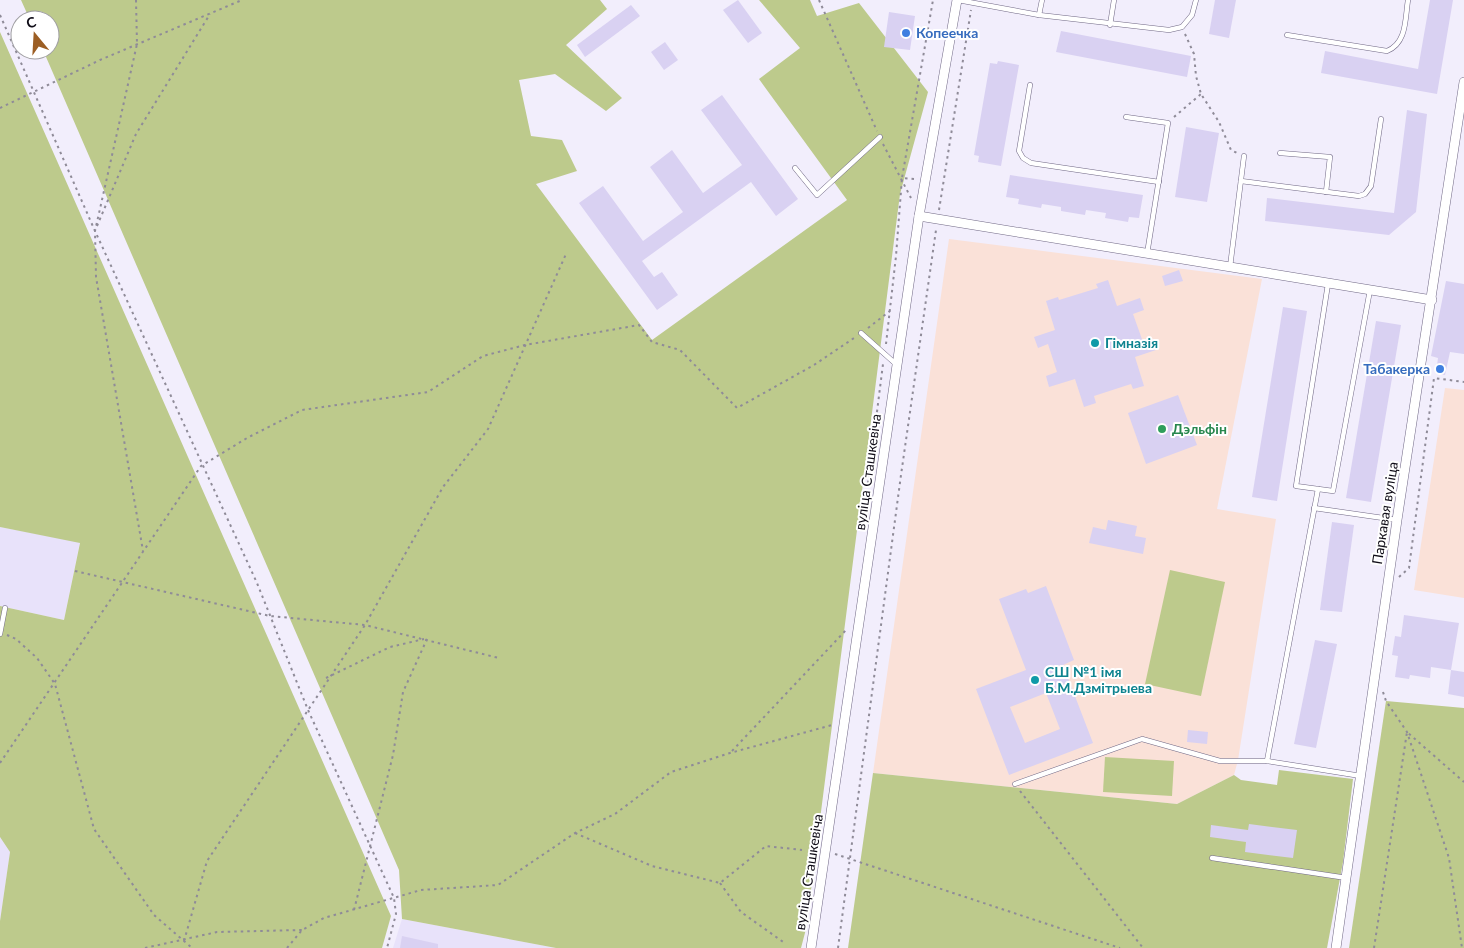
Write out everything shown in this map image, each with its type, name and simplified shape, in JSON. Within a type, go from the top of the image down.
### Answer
[{"type":"street","name":"вуліца Сташкевіча","points":[[811,948],[898,365],[918,216],[957,0]]},
{"type":"street","name":"Паркавая вуліца","points":[[1336,948],[1348,878],[1397,520],[1464,82]]},
{"type":"street","points":[[918,216],[1147,255],[1432,300]]},
{"type":"lane","points":[[957,0],[1039,15],[1110,25],[1169,30],[1182,27],[1192,15],[1196,0]]},
{"type":"lane","points":[[1039,15],[1042,0]]},
{"type":"lane","points":[[1110,25],[1114,0]]},
{"type":"lane","points":[[1287,35],[1387,51],[1395,48],[1401,41],[1408,0]]},
{"type":"lane","points":[[1030,85],[1019,151],[1023,158],[1031,163],[1159,182]]},
{"type":"lane","points":[[1126,117],[1168,123],[1147,255]]},
{"type":"lane","points":[[1241,181],[1358,196],[1365,194],[1371,186],[1380,119]]},
{"type":"lane","points":[[795,168],[817,196],[880,137]]},
{"type":"lane","points":[[1280,153],[1330,157],[1326,192]]},
{"type":"lane","points":[[1229,268],[1244,156]]},
{"type":"lane","points":[[1328,284],[1296,486],[1333,491],[1370,290]]},
{"type":"lane","points":[[861,333],[898,365]]},
{"type":"lane","points":[[1267,761],[1318,488]]},
{"type":"lane","points":[[1314,508],[1397,520]]},
{"type":"lane","points":[[0,633],[5,608]]},
{"type":"lane","points":[[1015,784],[1142,739],[1220,761],[1267,761],[1361,776]]},
{"type":"lane","points":[[1212,858],[1348,878]]},
{"type":"path","points":[[136,0],[137,44],[95,231],[96,277],[143,551]]},
{"type":"path","points":[[0,108],[100,60],[242,0]]},
{"type":"path","points":[[818,0],[918,216]]},
{"type":"path","points":[[884,353],[890,311],[902,178],[932,0]]},
{"type":"path","points":[[838,948],[901,475],[972,3]]},
{"type":"path","points":[[95,231],[136,134],[210,14]]},
{"type":"path","points":[[0,15],[95,231],[270,616],[308,710],[394,898],[396,914],[387,948]]},
{"type":"path","points":[[1182,27],[1194,54],[1196,76],[1201,94],[1219,122],[1231,150],[1244,156]]},
{"type":"path","points":[[1168,123],[1201,94]]},
{"type":"path","points":[[902,178],[944,184]]},
{"type":"path","points":[[184,941],[207,861],[365,625],[443,486],[488,429],[566,254]]},
{"type":"path","points":[[0,763],[201,466],[247,438],[302,410],[428,392],[483,356],[525,345],[639,324],[652,342],[680,350],[737,408],[814,365],[890,311]]},
{"type":"path","points":[[1399,577],[1409,568],[1434,378],[1464,382]]},
{"type":"path","points":[[75,571],[270,616],[365,625],[499,658]]},
{"type":"path","points":[[730,752],[850,626]]},
{"type":"path","points":[[0,633],[16,639],[37,658],[54,684],[94,829],[154,915],[192,948]]},
{"type":"path","points":[[326,678],[390,647],[427,639]]},
{"type":"path","points":[[354,910],[393,755],[403,692],[427,639]]},
{"type":"path","points":[[1382,688],[1386,701],[1407,732],[1464,782]]},
{"type":"path","points":[[287,948],[302,930],[324,918],[421,890],[498,885],[575,833],[615,814],[671,772],[730,752],[837,724]]},
{"type":"path","points":[[1374,948],[1407,732]]},
{"type":"path","points":[[1407,732],[1449,858],[1462,948]]},
{"type":"path","points":[[1015,784],[1143,948]]},
{"type":"path","points":[[575,833],[652,866],[720,883],[741,912],[786,944]]},
{"type":"path","points":[[720,883],[766,846],[802,850]]},
{"type":"path","points":[[826,851],[1120,948]]},
{"type":"path","points":[[145,948],[184,941],[217,932],[302,930]]},
{"type":"shaded area","points":[[949,239],[1262,279],[1217,509],[1276,519],[1238,760],[1234,775],[1177,804],[873,773]]},
{"type":"shaded area","points":[[1445,388],[1464,390],[1464,598],[1414,590]]},
{"type":"shaded area","points":[[0,527],[80,542],[64,620],[0,606]]},
{"type":"shaded area","points":[[0,837],[10,852],[0,921]]},
{"type":"shaded area","points":[[402,919],[556,948],[393,948]]},
{"type":"green space","points":[[21,0],[600,0],[607,9],[566,45],[622,98],[606,111],[555,74],[519,80],[531,136],[562,140],[577,171],[536,184],[652,340],[847,200],[759,79],[800,48],[759,0],[810,0],[817,16],[859,3],[928,92],[900,194],[806,929],[801,948],[556,948],[402,919],[399,870],[47,60],[60,60],[60,10],[26,10]]},
{"type":"green space","points":[[0,32],[10,55],[10,60],[12,60],[391,916],[382,948],[0,948],[0,921],[10,852],[0,837],[0,606],[64,620],[80,543],[0,527]]},
{"type":"green space","points":[[1170,570],[1225,582],[1201,696],[1145,684]]},
{"type":"green space","points":[[1386,701],[1464,708],[1464,948],[1349,948]]},
{"type":"green space","points":[[1105,757],[1174,761],[1172,796],[1103,792]]},
{"type":"green space","points":[[1279,770],[1353,779],[1343,862],[1327,948],[848,948],[873,773],[1177,804],[1234,775],[1241,780],[1277,785]]},
{"type":"building","points":[[738,0],[762,33],[748,43],[723,10]]},
{"type":"building","points":[[1215,0],[1236,0],[1229,38],[1209,34]]},
{"type":"building","points":[[1430,0],[1453,0],[1437,94],[1321,73],[1325,51],[1418,69]]},
{"type":"building","points":[[631,5],[640,16],[585,57],[577,45]]},
{"type":"building","points":[[889,12],[915,16],[910,50],[884,47]]},
{"type":"building","points":[[1061,31],[1191,56],[1187,77],[1056,52]]},
{"type":"building","points":[[665,42],[678,60],[664,70],[651,52]]},
{"type":"building","points":[[998,61],[1019,65],[1001,166],[978,162],[979,156],[974,155],[990,63],[997,64]]},
{"type":"building","points":[[722,95],[798,199],[776,216],[751,182],[642,261],[654,277],[662,272],[678,295],[657,310],[579,203],[603,186],[643,241],[683,212],[650,167],[672,150],[703,193],[742,165],[701,110]]},
{"type":"building","points":[[1407,110],[1427,114],[1416,212],[1389,235],[1265,221],[1267,198],[1394,213]]},
{"type":"building","points":[[1186,127],[1219,133],[1207,202],[1175,197]]},
{"type":"building","points":[[1010,175],[1143,195],[1139,218],[1129,217],[1128,222],[1105,218],[1106,213],[1086,210],[1085,215],[1061,211],[1061,207],[1042,204],[1041,208],[1018,204],[1019,199],[1006,197]]},
{"type":"building","points":[[1179,270],[1183,281],[1165,286],[1162,276]]},
{"type":"building","name":"Гімназія","points":[[1108,280],[1117,306],[1140,298],[1144,310],[1133,314],[1143,342],[1153,339],[1156,350],[1135,357],[1144,386],[1133,389],[1131,384],[1094,396],[1096,403],[1084,407],[1075,379],[1049,387],[1046,376],[1057,372],[1048,344],[1038,348],[1034,337],[1055,330],[1046,301],[1058,297],[1059,300],[1098,288],[1096,284]]},
{"type":"building","points":[[1446,281],[1464,284],[1464,354],[1450,352],[1445,375],[1436,373],[1438,358],[1431,356]]},
{"type":"building","points":[[1283,307],[1307,311],[1277,501],[1252,497]]},
{"type":"building","points":[[1376,321],[1401,325],[1371,502],[1346,498]]},
{"type":"building","name":"Дэльфін","points":[[1178,395],[1197,445],[1146,464],[1128,413]]},
{"type":"building","points":[[1108,520],[1137,526],[1135,536],[1146,538],[1143,554],[1089,543],[1093,527],[1106,530]]},
{"type":"building","points":[[1332,522],[1354,525],[1342,612],[1320,610]]},
{"type":"building","name":"СШ №1 імя Б.М.Дзмітрыева","points":[[1046,586],[1074,660],[1063,665],[1093,743],[1009,775],[976,689],[1026,670],[999,599],[1026,589],[1028,593]],"holes":[[[1046,693],[1060,729],[1025,743],[1010,707]]]},
{"type":"building","points":[[1404,615],[1459,623],[1451,670],[1431,667],[1430,678],[1410,675],[1409,679],[1395,677],[1398,656],[1392,655],[1395,636],[1401,637]]},
{"type":"building","points":[[1315,640],[1337,644],[1316,748],[1294,744]]},
{"type":"building","points":[[1451,670],[1464,672],[1464,697],[1448,694]]},
{"type":"building","points":[[1188,730],[1208,732],[1207,744],[1187,742]]},
{"type":"building","points":[[1249,824],[1297,830],[1293,858],[1245,852],[1246,842],[1210,837],[1211,825],[1248,830]]},
{"type":"building","points":[[402,936],[438,944],[438,948],[400,948]]},
{"type":"place","name":"Копеечка","points":[[906,33]]},
{"type":"place","name":"Гімназія","points":[[1095,343]]},
{"type":"place","name":"Табакерка","points":[[1440,369]]},
{"type":"place","name":"Дэльфін","points":[[1162,429]]},
{"type":"place","name":"СШ №1 імя Б.М.Дзмітрыева","points":[[1035,680]]}]
